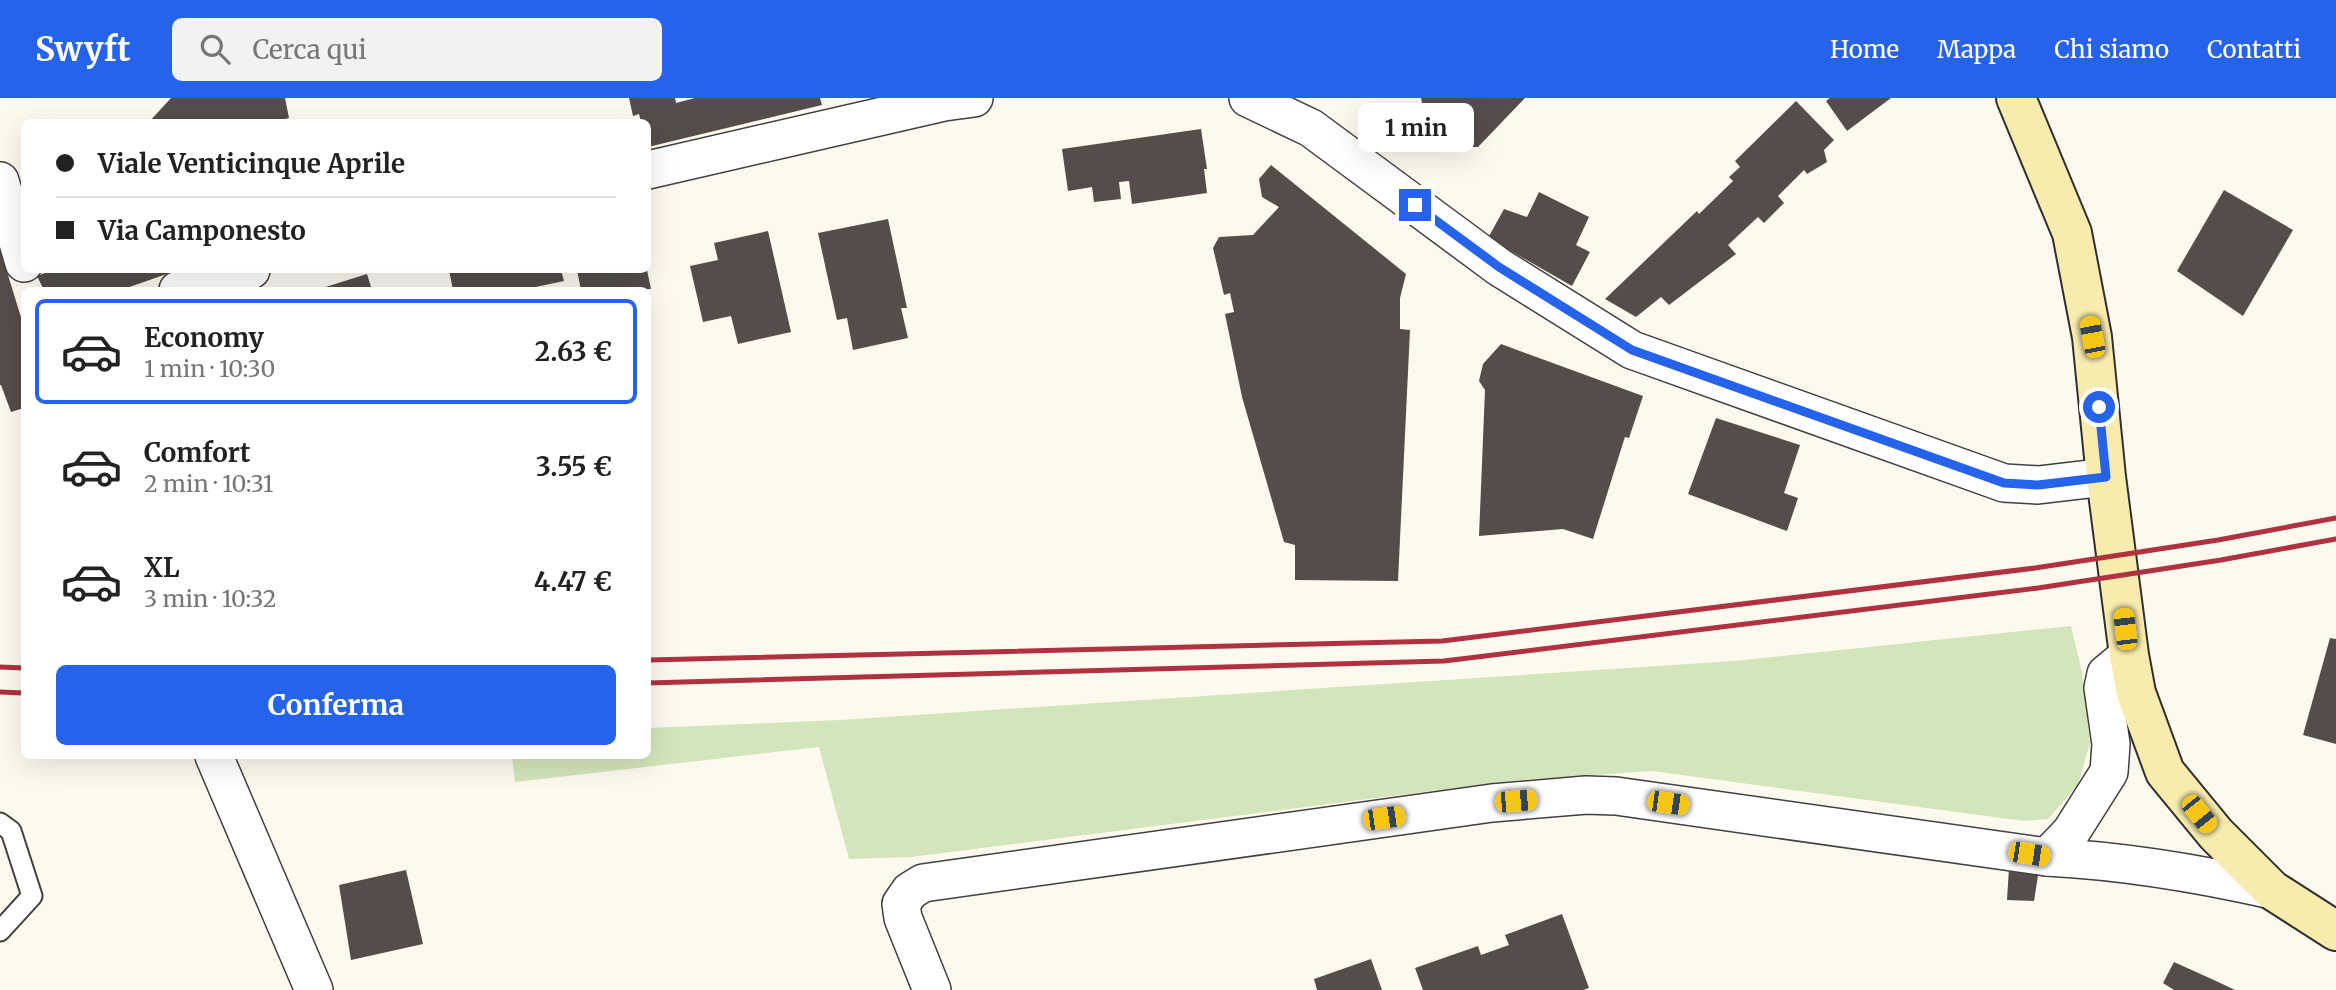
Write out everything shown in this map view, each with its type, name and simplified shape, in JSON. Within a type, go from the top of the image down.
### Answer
[{"type":"main road","points":[[2016,98],[2071,233],[2092,337],[2106,477],[2129,655],[2136,693],[2165,772],[2216,834],[2272,890],[2336,930]]},
{"type":"street","points":[[651,169],[944,102],[974,98]]},
{"type":"street","points":[[1248,98],[1311,128],[1499,267],[1632,350],[2004,483],[2038,485],[2106,477]]},
{"type":"street","points":[[0,181],[21,253]]},
{"type":"street","points":[[189,287],[240,273]]},
{"type":"street","points":[[2047,856],[2071,832],[2109,772],[2111,744],[2103,688],[2106,674],[2129,655]]},
{"type":"street","points":[[215,759],[314,990]]},
{"type":"street","points":[[932,990],[903,918],[901,904],[910,891],[923,883],[1492,803],[1586,795],[1616,796],[2047,856],[2102,860],[2201,874],[2272,890]]},
{"type":"lane","points":[[0,823],[10,831],[32,896],[0,931]]},
{"type":"green space","points":[[2071,626],[2082,672],[2090,743],[2078,785],[2048,819],[2024,821],[1652,771],[1510,781],[911,857],[849,859],[819,747],[515,782],[512,759],[651,759],[651,728],[840,720],[1734,661]]},
{"type":"building","points":[[171,98],[285,98],[289,118],[286,119],[152,119]]},
{"type":"building","points":[[629,98],[675,98],[676,103],[695,98],[820,98],[822,105],[651,146],[651,119],[640,119],[639,114],[633,116]]},
{"type":"building","points":[[1421,98],[1525,98],[1478,147],[1463,147],[1453,138],[1448,148],[1420,119],[1424,111]]},
{"type":"building","points":[[1830,98],[1891,98],[1847,131],[1826,101]]},
{"type":"building","points":[[1796,101],[1834,140],[1824,150],[1827,162],[1807,174],[1804,170],[1778,196],[1784,203],[1764,223],[1758,217],[1728,245],[1736,254],[1669,305],[1661,297],[1636,317],[1605,299],[1697,211],[1699,214],[1733,181],[1729,177],[1740,167],[1735,161]]},
{"type":"building","points":[[1201,129],[1207,169],[1204,169],[1207,193],[1132,204],[1129,181],[1119,182],[1121,199],[1094,202],[1092,187],[1068,191],[1062,149]]},
{"type":"building","points":[[1271,165],[1406,274],[1400,298],[1400,329],[1410,330],[1398,581],[1295,580],[1295,545],[1284,542],[1242,397],[1225,314],[1234,312],[1230,293],[1224,295],[1213,248],[1219,237],[1253,235],[1279,207],[1262,197],[1259,179]]},
{"type":"building","points":[[2224,190],[2293,230],[2243,316],[2177,271]]},
{"type":"building","points":[[1539,192],[1589,217],[1576,245],[1590,252],[1572,286],[1488,238],[1504,209],[1527,217]]},
{"type":"building","points":[[888,219],[907,308],[901,308],[908,338],[853,350],[847,318],[837,320],[818,233]]},
{"type":"building","points":[[768,231],[791,332],[738,344],[731,316],[703,322],[690,266],[718,260],[714,243]]},
{"type":"building","points":[[0,249],[21,317],[21,409],[11,412],[0,385]]},
{"type":"building","points":[[45,273],[169,273],[130,287],[42,287],[37,276]]},
{"type":"building","points":[[450,273],[562,273],[564,281],[536,287],[452,287]]},
{"type":"building","points":[[578,273],[648,273],[651,287],[580,287]]},
{"type":"building","points":[[367,274],[371,287],[326,287]]},
{"type":"building","points":[[1501,344],[1643,396],[1629,438],[1625,437],[1593,539],[1563,529],[1479,536],[1485,390],[1479,381],[1483,364]]},
{"type":"building","points":[[1716,418],[1800,445],[1784,493],[1798,498],[1787,531],[1688,494]]},
{"type":"building","points":[[2330,638],[2336,639],[2336,744],[2303,735]]},
{"type":"building","points":[[2009,868],[2039,869],[2034,901],[2007,900]]},
{"type":"building","points":[[406,870],[423,944],[351,960],[339,885]]},
{"type":"building","points":[[1562,914],[1589,988],[1423,990],[1415,968],[1478,946],[1481,955],[1509,945],[1505,935]]},
{"type":"building","points":[[1371,959],[1382,990],[1317,990],[1314,979]]},
{"type":"building","points":[[2174,962],[2235,990],[2174,990],[2163,983]]},
{"type":"railway","points":[[651,660],[1442,641],[2035,568],[2218,540],[2336,518]]},
{"type":"railway","points":[[651,683],[1444,661],[2038,588],[2336,539]]},
{"type":"railway","points":[[0,667],[21,668]]},
{"type":"railway","points":[[0,692],[21,693]]},
{"type":"route","points":[[1415,205],[1499,267],[1632,350],[2004,483],[2038,485],[2106,477],[2099,407]]}]
